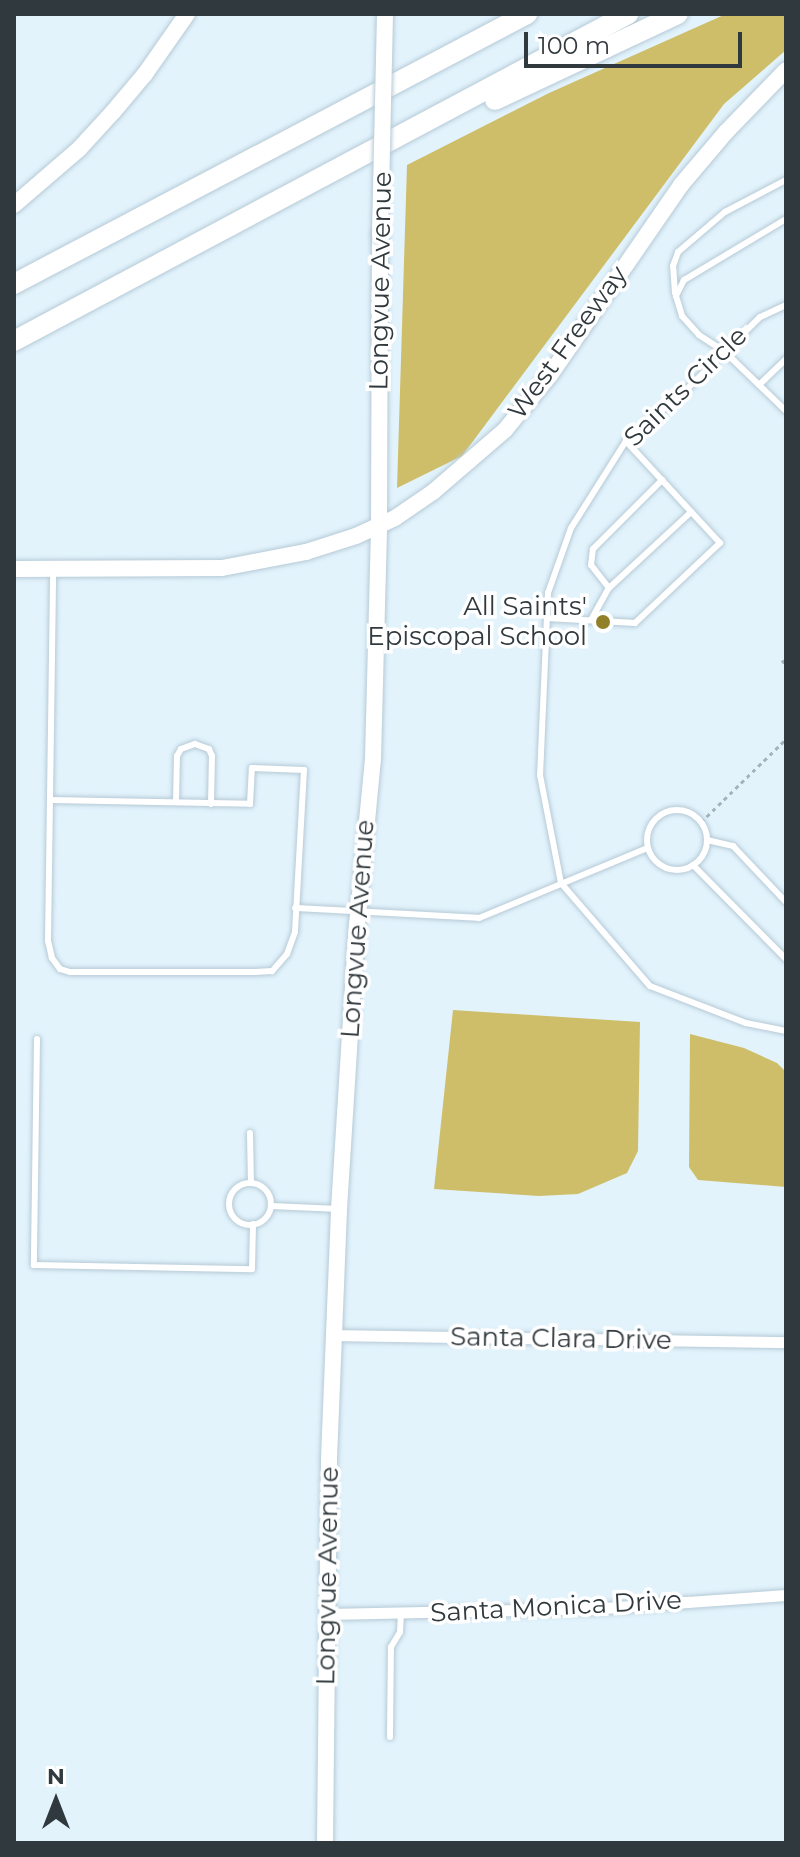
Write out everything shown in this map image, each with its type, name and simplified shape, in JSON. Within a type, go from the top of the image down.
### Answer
[{"type":"highway","points":[[14,284],[506,21],[527,14]]},
{"type":"highway","points":[[14,341],[628,14]]},
{"type":"highway","points":[[289,195],[333,186],[512,90],[678,14]]},
{"type":"main road","points":[[14,205],[79,149],[113,112],[145,74],[187,14]]},
{"type":"main road","name":"Longvue Avenue","points":[[325,1843],[327,1614],[339,1209],[358,911],[373,759],[385,14]]},
{"type":"main road","name":"West Freeway","points":[[14,569],[222,568],[306,552],[379,527],[433,492],[505,430],[550,375],[681,185],[726,132],[786,70]]},
{"type":"street","name":"Santa Clara Drive","points":[[335,1335],[786,1342]]},
{"type":"street","name":"Santa Monica Drive","points":[[327,1614],[604,1608],[786,1595]]},
{"type":"lane","points":[[786,180],[725,212],[678,252],[673,266],[682,316],[699,335],[725,352],[786,411]]},
{"type":"lane","points":[[676,296],[684,280],[786,219]]},
{"type":"lane","name":"Saints Circle","points":[[561,883],[540,775],[548,593],[571,528],[626,441],[760,317],[786,305]]},
{"type":"lane","points":[[759,385],[786,359]]},
{"type":"lane","points":[[547,618],[635,623],[720,543],[626,441]]},
{"type":"lane","points":[[609,588],[591,565],[593,549],[662,480]]},
{"type":"lane","points":[[591,620],[609,588],[691,512]]},
{"type":"lane","points":[[50,800],[250,804],[252,768],[304,770],[295,932],[287,954],[272,971],[70,972],[60,969],[52,958],[48,941],[53,569]]},
{"type":"lane","points":[[176,802],[177,756],[181,749],[195,744],[209,749],[212,756],[211,804]]},
{"type":"lane","points":[[669,811],[692,814],[701,822],[707,840],[705,851],[693,865],[670,870],[652,858],[647,848],[650,825],[669,811]]},
{"type":"lane","points":[[707,840],[733,846],[786,902]]},
{"type":"lane","points":[[295,908],[479,918],[647,848]]},
{"type":"lane","points":[[693,865],[786,959]]},
{"type":"lane","points":[[561,883],[650,986],[746,1023],[786,1031]]},
{"type":"lane","points":[[37,1039],[34,1265],[252,1269],[253,1224]]},
{"type":"lane","points":[[250,1133],[251,1183]]},
{"type":"lane","points":[[251,1183],[267,1192],[271,1206],[265,1218],[253,1224],[239,1222],[229,1204],[234,1191],[251,1183]]},
{"type":"lane","points":[[271,1206],[339,1209]]},
{"type":"lane","points":[[390,1737],[391,1647],[400,1632],[401,1614]]},
{"type":"path","points":[[782,660],[786,665]]},
{"type":"path","points":[[701,822],[786,739]]},
{"type":"shaded area","points":[[726,14],[786,14],[786,50],[724,104],[462,456],[397,488],[407,165],[549,93]]},
{"type":"shaded area","points":[[453,1010],[640,1022],[638,1151],[627,1173],[578,1194],[539,1196],[434,1189]]},
{"type":"shaded area","points":[[690,1034],[744,1048],[777,1063],[786,1072],[786,1187],[698,1180],[689,1167]]},
{"type":"place","name":"All Saints' Episcopal School","points":[[603,622]]}]
